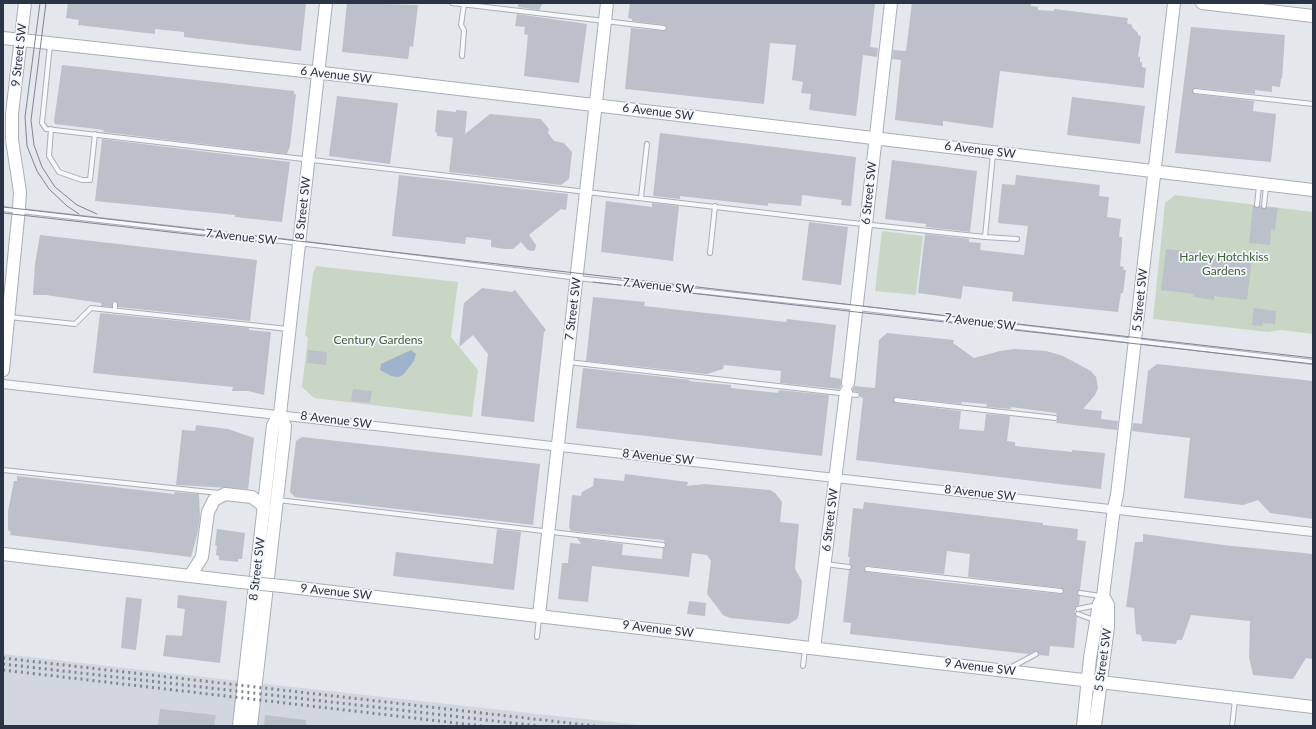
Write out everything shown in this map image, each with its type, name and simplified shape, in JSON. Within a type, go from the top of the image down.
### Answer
[{"type":"main road","name":"9 Street SW","points":[[3,370],[7,317],[6,297],[19,211],[20,192],[10,124],[25,3]]},
{"type":"main road","name":"8 Street SW","points":[[239,726],[273,425],[280,414],[326,3]]},
{"type":"main road","name":"7 Street SW","points":[[539,615],[607,3]]},
{"type":"main road","name":"6 Street SW","points":[[810,647],[825,564],[835,477],[849,391],[875,137],[891,3]]},
{"type":"main road","name":"5 Street SW","points":[[1083,726],[1096,621],[1101,600],[1117,495],[1174,3]]},
{"type":"main road","points":[[1202,3],[1313,16]]},
{"type":"main road","name":"6 Avenue SW","points":[[3,38],[318,72],[1313,190]]},
{"type":"main road","name":"8 Street SW","points":[[251,726],[285,426],[280,414]]},
{"type":"main road","points":[[190,576],[202,557],[210,506],[218,497],[225,494],[252,497],[261,504],[264,509]]},
{"type":"main road","name":"9 Avenue SW","points":[[3,554],[539,615],[1313,707]]},
{"type":"main road","name":"5 Street SW","points":[[1095,726],[1105,656],[1108,605],[1101,600]]},
{"type":"street","name":"8 Avenue SW","points":[[3,384],[1114,508],[1313,532]]},
{"type":"lane","points":[[452,3],[664,28]]},
{"type":"lane","points":[[462,56],[464,30],[461,25],[464,4]]},
{"type":"lane","points":[[50,43],[42,123],[46,129],[866,224],[1017,239]]},
{"type":"lane","points":[[1195,90],[1313,104]]},
{"type":"lane","points":[[51,129],[49,156],[59,172],[82,180],[90,180],[95,134]]},
{"type":"lane","points":[[641,197],[647,144]]},
{"type":"lane","points":[[985,236],[994,152]]},
{"type":"lane","points":[[1257,205],[1263,184]]},
{"type":"lane","points":[[1263,184],[1264,206]]},
{"type":"lane","points":[[710,253],[715,206]]},
{"type":"lane","name":"7 Avenue SW","points":[[3,209],[299,243],[577,278],[857,308],[1313,362]]},
{"type":"lane","points":[[115,304],[115,311]]},
{"type":"lane","points":[[7,317],[75,324],[91,308],[290,329]]},
{"type":"lane","points":[[567,362],[849,391]]},
{"type":"lane","points":[[896,400],[1055,418]]},
{"type":"lane","points":[[953,401],[953,406]]},
{"type":"lane","points":[[3,470],[225,494]]},
{"type":"lane","points":[[277,500],[663,545]]},
{"type":"lane","points":[[825,564],[849,567]]},
{"type":"lane","points":[[867,569],[1061,591]]},
{"type":"lane","points":[[1080,593],[1101,600]]},
{"type":"lane","points":[[1096,621],[1078,612],[1101,600]]},
{"type":"lane","points":[[537,637],[539,615]]},
{"type":"lane","points":[[803,666],[810,647]]},
{"type":"lane","points":[[1005,670],[1034,655]]},
{"type":"lane","points":[[1232,726],[1235,698]]},
{"type":"shaded area","points":[[3,654],[265,684],[648,726],[3,726]]},
{"type":"green space","name":"Harley Hotchkiss Gardens","points":[[1175,195],[1313,212],[1313,334],[1281,330],[1268,332],[1153,319],[1165,203]]},
{"type":"green space","points":[[882,231],[923,236],[916,295],[875,291]]},
{"type":"green space","name":"Century Gardens","points":[[316,266],[458,282],[451,337],[478,370],[472,417],[314,398],[302,387],[308,337],[305,336],[313,273]]},
{"type":"water","points":[[411,350],[416,354],[414,361],[403,375],[398,377],[391,376],[380,370],[381,364]]},
{"type":"building","points":[[68,3],[306,3],[301,51],[184,37],[184,32],[155,29],[155,34],[78,25],[79,20],[66,18]]},
{"type":"building","points":[[347,3],[418,5],[413,47],[410,46],[408,59],[342,52]]},
{"type":"building","points":[[518,3],[543,3],[539,10],[518,7]]},
{"type":"building","points":[[630,3],[875,3],[870,47],[878,48],[877,57],[863,55],[856,116],[809,110],[811,94],[801,93],[803,82],[792,80],[796,45],[770,43],[764,104],[625,89],[631,28],[664,31],[667,28],[664,25],[632,21],[632,19],[628,18]]},
{"type":"building","points":[[912,3],[1022,3],[1031,4],[1031,6],[1038,7],[1038,10],[1054,11],[1054,9],[1128,18],[1127,23],[1132,25],[1138,35],[1141,36],[1138,57],[1140,57],[1140,62],[1142,62],[1142,67],[1146,68],[1144,88],[1000,71],[993,128],[943,121],[943,126],[895,120],[901,60],[892,59],[893,50],[906,51]]},
{"type":"building","points":[[517,14],[587,24],[579,83],[524,76],[528,35],[524,34],[525,27],[515,26]]},
{"type":"building","points":[[1191,27],[1285,35],[1282,79],[1281,78],[1280,87],[1272,86],[1272,92],[1255,90],[1255,94],[1195,88],[1192,90],[1195,94],[1254,101],[1253,111],[1276,114],[1271,162],[1175,153]]},
{"type":"building","points":[[62,65],[294,91],[294,94],[296,94],[290,146],[287,154],[103,132],[104,130],[55,124],[54,121]]},
{"type":"building","points":[[337,96],[398,103],[390,164],[329,156]]},
{"type":"building","points":[[1072,97],[1145,106],[1140,144],[1067,135]]},
{"type":"building","points":[[437,110],[456,112],[456,110],[467,111],[465,134],[490,114],[541,119],[549,129],[548,133],[554,141],[564,143],[572,152],[569,179],[561,185],[449,172],[453,138],[437,136],[437,133],[435,132]]},
{"type":"building","points":[[660,133],[856,157],[851,206],[841,205],[842,200],[802,195],[801,206],[768,203],[768,206],[680,196],[680,199],[653,196]]},
{"type":"building","points":[[102,139],[290,162],[282,222],[235,217],[235,215],[95,201]]},
{"type":"building","points":[[892,160],[977,171],[970,232],[926,227],[926,224],[885,219]]},
{"type":"building","points":[[399,175],[568,194],[566,210],[561,209],[529,235],[536,245],[535,250],[532,251],[528,250],[521,242],[513,249],[506,249],[491,247],[491,240],[466,237],[465,244],[392,236]]},
{"type":"building","points":[[1016,175],[1100,185],[1099,196],[1109,197],[1107,217],[1121,219],[1119,237],[1122,237],[1120,266],[1124,267],[1123,270],[1126,270],[1123,293],[1121,293],[1118,312],[1012,301],[1013,292],[963,286],[961,299],[918,293],[925,234],[969,239],[969,242],[981,243],[980,250],[1024,255],[1028,226],[998,223],[1002,184],[1015,185]]},
{"type":"building","points":[[606,201],[652,207],[652,203],[679,206],[673,261],[601,252]]},
{"type":"building","points":[[1253,205],[1256,208],[1261,206],[1263,209],[1267,207],[1278,208],[1275,230],[1271,229],[1270,245],[1249,243]]},
{"type":"building","points":[[809,222],[848,227],[841,285],[802,280]]},
{"type":"building","points":[[40,235],[257,260],[250,321],[118,307],[118,303],[115,301],[112,302],[112,307],[101,306],[101,303],[46,295],[33,295],[35,264]]},
{"type":"building","points":[[1166,249],[1252,258],[1247,300],[1214,296],[1214,300],[1193,297],[1194,294],[1161,290]]},
{"type":"building","points":[[482,288],[512,292],[515,290],[546,330],[544,332],[534,422],[481,416],[488,354],[473,335],[459,347],[464,303]]},
{"type":"building","points":[[593,297],[645,302],[644,306],[786,322],[787,319],[836,325],[830,377],[841,379],[841,386],[839,389],[780,383],[781,371],[724,365],[723,369],[707,374],[586,361]]},
{"type":"building","points":[[1254,308],[1276,311],[1275,324],[1263,323],[1262,326],[1252,325]]},
{"type":"building","points":[[100,313],[249,328],[249,330],[271,332],[264,395],[248,391],[232,391],[233,387],[93,373]]},
{"type":"building","points":[[887,333],[954,340],[953,343],[974,358],[1000,351],[1015,349],[1046,351],[1063,356],[1091,371],[1096,377],[1098,388],[1095,395],[1083,409],[1102,411],[1101,419],[1118,421],[1117,430],[1056,423],[1058,418],[1056,413],[1011,407],[1011,409],[986,407],[987,404],[962,402],[961,404],[896,397],[893,400],[896,403],[961,411],[959,429],[984,431],[986,414],[1010,416],[1007,441],[1015,442],[1015,446],[1072,452],[1072,450],[1105,453],[1101,489],[856,460],[863,398],[860,397],[859,392],[853,391],[853,389],[854,386],[875,388],[879,340]]},
{"type":"building","points":[[308,350],[327,352],[326,365],[307,363]]},
{"type":"building","points":[[1157,364],[1313,381],[1313,519],[1270,513],[1258,500],[1243,505],[1184,498],[1190,438],[1132,431],[1133,423],[1142,424],[1148,371]]},
{"type":"building","points":[[583,368],[731,385],[731,388],[778,393],[779,390],[829,395],[822,456],[576,428]]},
{"type":"building","points":[[353,389],[372,391],[370,403],[351,401]]},
{"type":"building","points":[[196,425],[228,429],[254,438],[248,489],[176,485],[182,430],[195,431]]},
{"type":"building","points":[[302,437],[540,464],[533,525],[295,497],[290,492],[292,474],[296,441]]},
{"type":"building","points":[[625,474],[688,482],[687,486],[704,484],[770,490],[775,493],[782,502],[780,522],[799,524],[795,569],[802,581],[799,614],[797,619],[789,624],[730,618],[723,615],[707,594],[711,561],[707,555],[692,553],[689,577],[592,566],[588,602],[558,599],[562,563],[568,563],[570,543],[581,544],[577,538],[623,544],[622,555],[662,559],[663,548],[666,546],[664,540],[571,531],[569,527],[572,495],[581,496],[582,492],[593,486],[594,478],[624,481]]},
{"type":"building","points":[[17,476],[174,494],[175,492],[199,494],[200,518],[191,557],[10,535],[11,532],[8,530],[8,511],[14,481],[17,481]]},
{"type":"building","points":[[864,502],[1043,523],[1043,525],[1078,529],[1077,540],[1086,541],[1080,590],[1077,593],[1080,596],[1079,605],[1075,608],[1075,615],[1077,617],[1074,648],[1050,646],[1049,656],[1039,655],[1036,651],[1029,654],[850,634],[851,623],[843,622],[849,570],[852,567],[849,563],[850,557],[848,557],[853,508],[863,509]],"holes":[[[947,551],[970,554],[968,577],[1061,588],[1064,592],[1061,594],[943,582],[867,572],[864,570],[864,567],[867,566],[944,574]]]},
{"type":"building","points":[[217,529],[245,533],[242,559],[238,559],[238,562],[219,560],[219,556],[216,555],[217,546],[215,545]]},
{"type":"building","points":[[497,529],[521,532],[514,590],[393,576],[396,552],[493,564]]},
{"type":"building","points":[[1143,534],[1223,545],[1313,554],[1313,659],[1306,658],[1293,679],[1253,675],[1249,657],[1250,621],[1191,615],[1182,640],[1177,640],[1176,644],[1142,641],[1141,635],[1136,634],[1134,608],[1126,607],[1135,542],[1143,542]]},
{"type":"building","points":[[178,595],[227,601],[220,663],[163,656],[166,635],[182,636],[185,609],[177,608]]},
{"type":"building","points":[[126,597],[142,599],[136,650],[121,648]]},
{"type":"building","points":[[689,601],[706,603],[705,616],[687,614]]},
{"type":"building","points":[[160,709],[216,715],[214,726],[158,726]]},
{"type":"building","points":[[265,715],[306,720],[306,726],[264,726]]},
{"type":"tram line","points":[[40,3],[25,117],[27,146],[37,171],[49,189],[67,206],[79,214]]},
{"type":"tram line","points":[[46,3],[31,120],[34,145],[42,167],[55,187],[77,205],[97,214]]},
{"type":"tram line","points":[[3,207],[1313,358]]},
{"type":"tram line","points":[[3,213],[275,244]]},
{"type":"tram line","points":[[593,282],[1313,364]]},
{"type":"railway","points":[[3,658],[595,726]]},
{"type":"railway","points":[[3,664],[538,726]]},
{"type":"railway","points":[[3,670],[482,726]]}]
